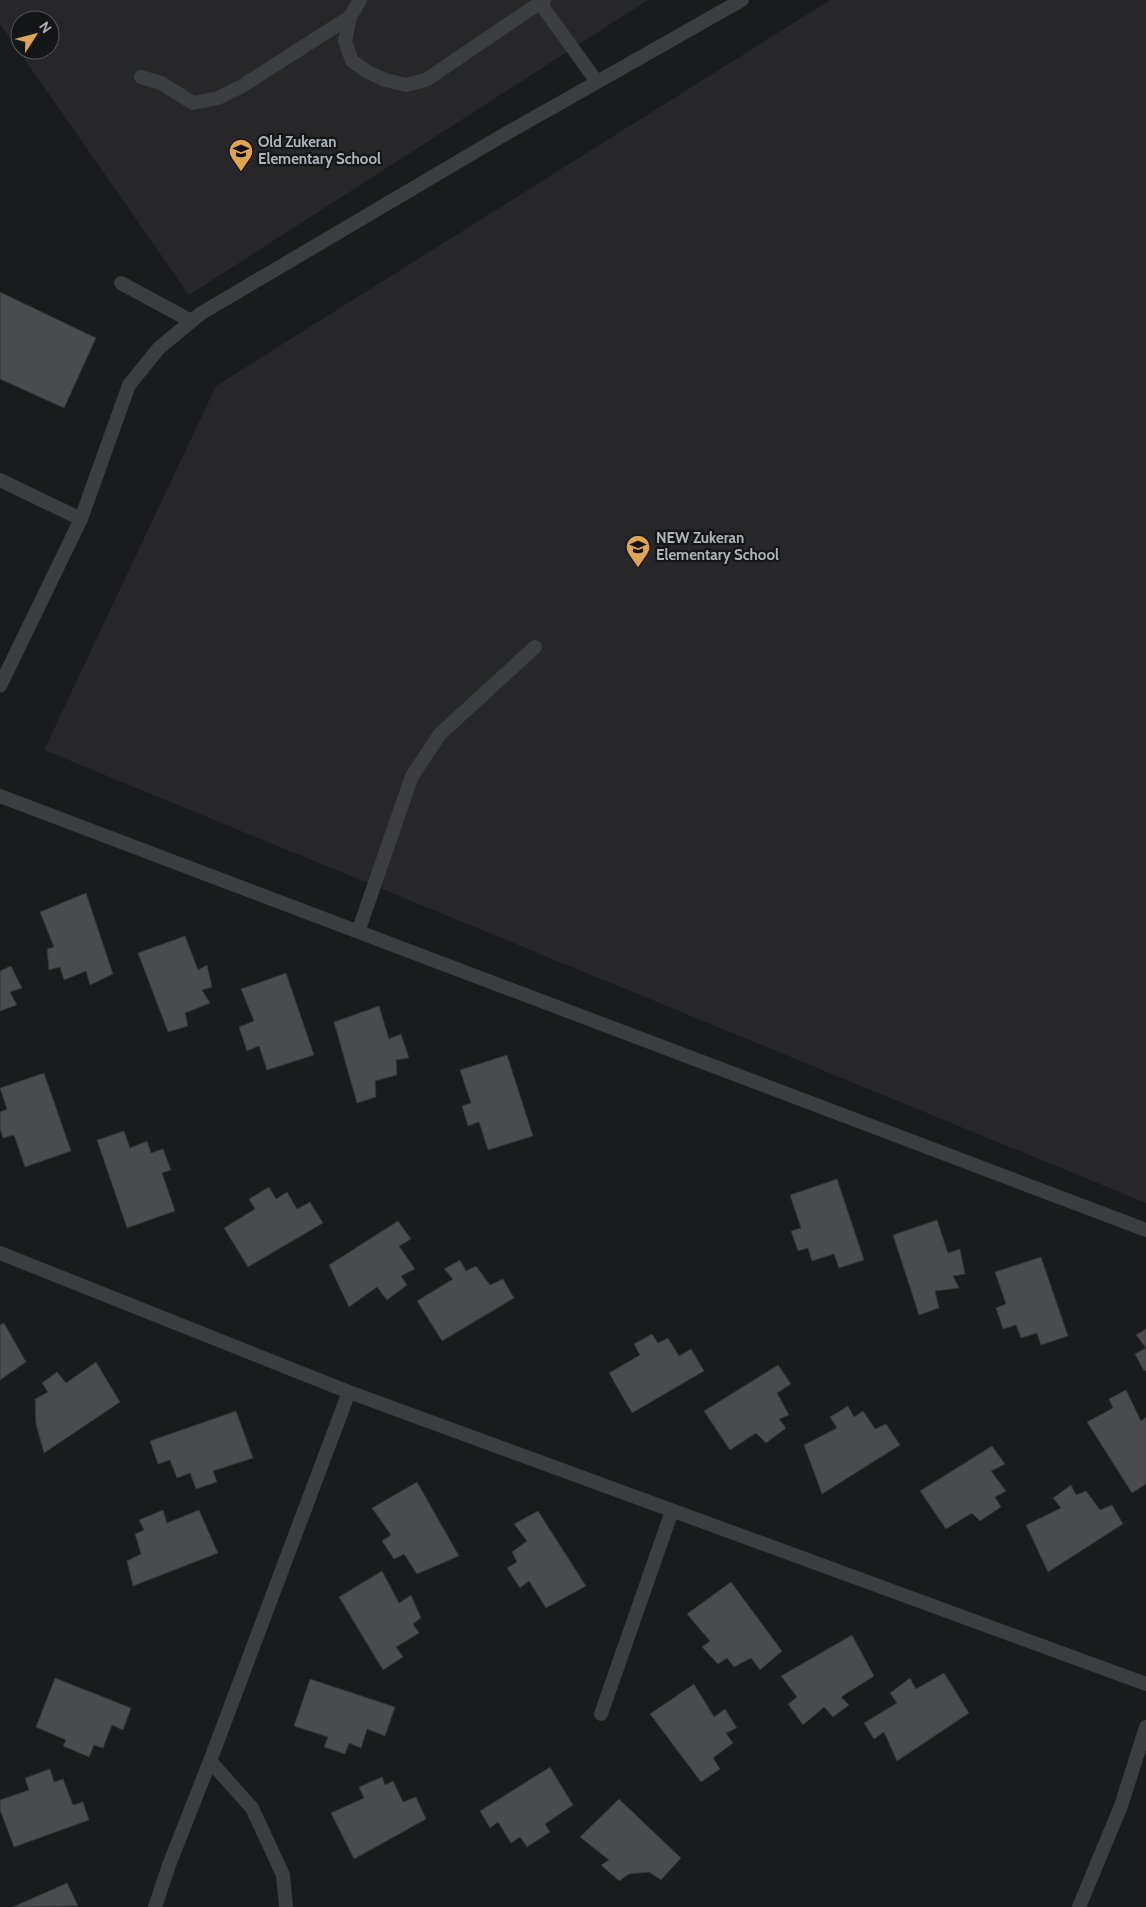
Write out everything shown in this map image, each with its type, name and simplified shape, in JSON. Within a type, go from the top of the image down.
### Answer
[{"type":"lane","points":[[360,0],[350,17],[346,41],[352,61],[368,72],[385,80],[406,85],[426,80],[542,2],[597,82]]},
{"type":"lane","points":[[0,686],[81,519],[129,385],[159,348],[200,314],[597,82],[742,0]]},
{"type":"lane","points":[[141,77],[160,83],[193,103],[218,98],[265,72],[350,17]]},
{"type":"lane","points":[[121,283],[192,321]]},
{"type":"lane","points":[[0,480],[81,519]]},
{"type":"lane","points":[[358,932],[412,776],[440,734],[534,647]]},
{"type":"lane","points":[[0,796],[1146,1230]]},
{"type":"lane","points":[[0,1253],[349,1392],[1146,1684]]},
{"type":"lane","points":[[155,1907],[169,1865],[349,1392]]},
{"type":"lane","points":[[601,1714],[672,1511]]},
{"type":"lane","points":[[1079,1907],[1121,1806],[1146,1727]]},
{"type":"lane","points":[[210,1761],[252,1808],[283,1875],[286,1907]]},
{"type":"shaded area","name":"Old Zukeran Elementary School","points":[[0,0],[648,0],[189,295],[25,60],[60,60],[60,10],[10,10],[10,38],[0,24]]},
{"type":"shaded area","name":"NEW Zukeran Elementary School","points":[[830,0],[1146,0],[1146,1203],[44,750],[216,386]]},
{"type":"building","points":[[0,292],[96,338],[64,408],[0,379]]},
{"type":"building","points":[[86,893],[113,974],[90,985],[86,971],[64,980],[60,967],[49,970],[47,949],[54,947],[40,912]]},
{"type":"building","points":[[185,936],[198,970],[207,965],[212,987],[202,990],[210,1003],[185,1013],[188,1026],[168,1032],[138,953]]},
{"type":"building","points":[[11,966],[22,988],[10,992],[17,1005],[0,1011],[0,971]]},
{"type":"building","points":[[286,973],[314,1055],[267,1070],[259,1046],[247,1051],[239,1027],[254,1021],[241,989]]},
{"type":"building","points":[[379,1006],[389,1039],[401,1034],[409,1058],[396,1060],[397,1075],[375,1081],[376,1097],[357,1103],[334,1022]]},
{"type":"building","points":[[507,1055],[533,1136],[488,1150],[479,1122],[468,1126],[462,1106],[471,1103],[460,1070]]},
{"type":"building","points":[[44,1073],[71,1151],[25,1167],[14,1135],[3,1138],[0,1128],[0,1112],[7,1109],[0,1088]]},
{"type":"building","points":[[124,1131],[130,1148],[147,1141],[151,1153],[163,1149],[171,1170],[162,1173],[175,1211],[127,1228],[97,1140]]},
{"type":"building","points":[[837,1179],[864,1260],[839,1268],[834,1254],[812,1261],[808,1248],[798,1251],[791,1231],[801,1228],[790,1195]]},
{"type":"building","points":[[269,1187],[276,1199],[287,1192],[297,1209],[310,1202],[323,1223],[248,1267],[224,1228],[255,1209],[249,1199]]},
{"type":"building","points":[[937,1220],[948,1253],[960,1249],[965,1274],[953,1276],[959,1288],[935,1291],[939,1308],[919,1315],[893,1235]]},
{"type":"building","points":[[398,1221],[411,1239],[399,1246],[415,1269],[401,1276],[407,1285],[387,1300],[377,1287],[349,1307],[329,1265]]},
{"type":"building","points":[[1041,1257],[1068,1336],[1041,1345],[1037,1333],[1021,1338],[1016,1325],[1003,1329],[996,1308],[1006,1304],[995,1272]]},
{"type":"building","points":[[460,1260],[466,1271],[476,1266],[490,1285],[503,1279],[514,1298],[442,1341],[417,1301],[453,1279],[444,1269]]},
{"type":"building","points":[[4,1323],[26,1362],[0,1380],[0,1325]]},
{"type":"building","points":[[1146,1329],[1146,1348],[1136,1335]]},
{"type":"building","points":[[652,1334],[658,1343],[668,1338],[679,1356],[691,1349],[704,1371],[632,1413],[609,1373],[640,1355],[634,1344]]},
{"type":"building","points":[[1146,1348],[1146,1370],[1144,1371],[1135,1354]]},
{"type":"building","points":[[96,1362],[120,1402],[44,1453],[36,1424],[35,1399],[48,1392],[42,1383],[57,1372],[66,1383]]},
{"type":"building","points":[[778,1365],[791,1384],[777,1393],[789,1415],[779,1419],[786,1428],[766,1443],[756,1433],[730,1450],[704,1411]]},
{"type":"building","points":[[1126,1390],[1141,1421],[1146,1417],[1146,1484],[1132,1493],[1087,1422],[1113,1408],[1109,1399]]},
{"type":"building","points":[[848,1406],[854,1417],[863,1411],[875,1429],[886,1424],[900,1445],[822,1494],[804,1445],[837,1428],[830,1417]]},
{"type":"building","points":[[236,1411],[253,1458],[213,1471],[217,1482],[196,1489],[190,1473],[177,1478],[170,1460],[158,1464],[150,1441]]},
{"type":"building","points":[[992,1446],[1005,1464],[991,1471],[1006,1491],[995,1497],[1001,1507],[980,1521],[972,1513],[946,1529],[920,1491]]},
{"type":"building","points":[[417,1482],[459,1556],[417,1574],[404,1554],[394,1559],[382,1541],[391,1535],[372,1508]]},
{"type":"building","points":[[1071,1485],[1076,1495],[1086,1491],[1100,1510],[1112,1505],[1123,1524],[1048,1572],[1026,1525],[1061,1508],[1053,1498]]},
{"type":"building","points":[[163,1510],[167,1523],[199,1510],[218,1553],[133,1586],[127,1561],[141,1554],[135,1534],[144,1530],[139,1520]]},
{"type":"building","points":[[538,1511],[586,1586],[546,1608],[529,1581],[520,1588],[507,1568],[517,1562],[512,1552],[527,1541],[514,1524]]},
{"type":"building","points":[[382,1571],[399,1603],[411,1595],[421,1618],[413,1624],[419,1633],[396,1647],[403,1657],[383,1670],[339,1597]]},
{"type":"building","points":[[731,1582],[782,1651],[760,1670],[751,1658],[734,1667],[727,1658],[718,1664],[702,1647],[710,1641],[687,1614]]},
{"type":"building","points":[[852,1635],[874,1676],[841,1697],[849,1705],[833,1717],[824,1707],[803,1725],[788,1704],[797,1697],[781,1676]]},
{"type":"building","points":[[944,1673],[969,1713],[897,1761],[884,1732],[874,1739],[864,1723],[897,1703],[890,1693],[910,1678],[916,1689]]},
{"type":"building","points":[[55,1678],[131,1708],[123,1730],[112,1725],[103,1748],[94,1745],[89,1757],[63,1746],[66,1740],[36,1727]]},
{"type":"building","points":[[310,1679],[395,1707],[385,1736],[367,1729],[361,1748],[349,1743],[345,1754],[324,1747],[328,1737],[294,1726]]},
{"type":"building","points":[[694,1684],[714,1717],[725,1709],[737,1728],[726,1733],[733,1743],[713,1758],[720,1769],[701,1782],[650,1714]]},
{"type":"building","points":[[550,1767],[573,1805],[545,1824],[550,1832],[527,1847],[520,1837],[511,1843],[498,1822],[490,1828],[480,1811]]},
{"type":"building","points":[[50,1769],[54,1782],[63,1779],[73,1805],[83,1802],[89,1820],[14,1847],[0,1810],[0,1800],[29,1790],[25,1778]]},
{"type":"building","points":[[382,1777],[385,1785],[393,1781],[403,1802],[416,1797],[426,1819],[354,1859],[331,1813],[364,1798],[359,1787]]},
{"type":"building","points":[[619,1799],[681,1858],[661,1880],[649,1872],[629,1874],[619,1881],[601,1865],[609,1860],[580,1837]]},
{"type":"building","points":[[67,1883],[78,1906],[13,1907]]},
{"type":"place","name":"Old Zukeran Elementary School","points":[[241,172]]},
{"type":"place","name":"NEW Zukeran Elementary School","points":[[638,568]]}]
